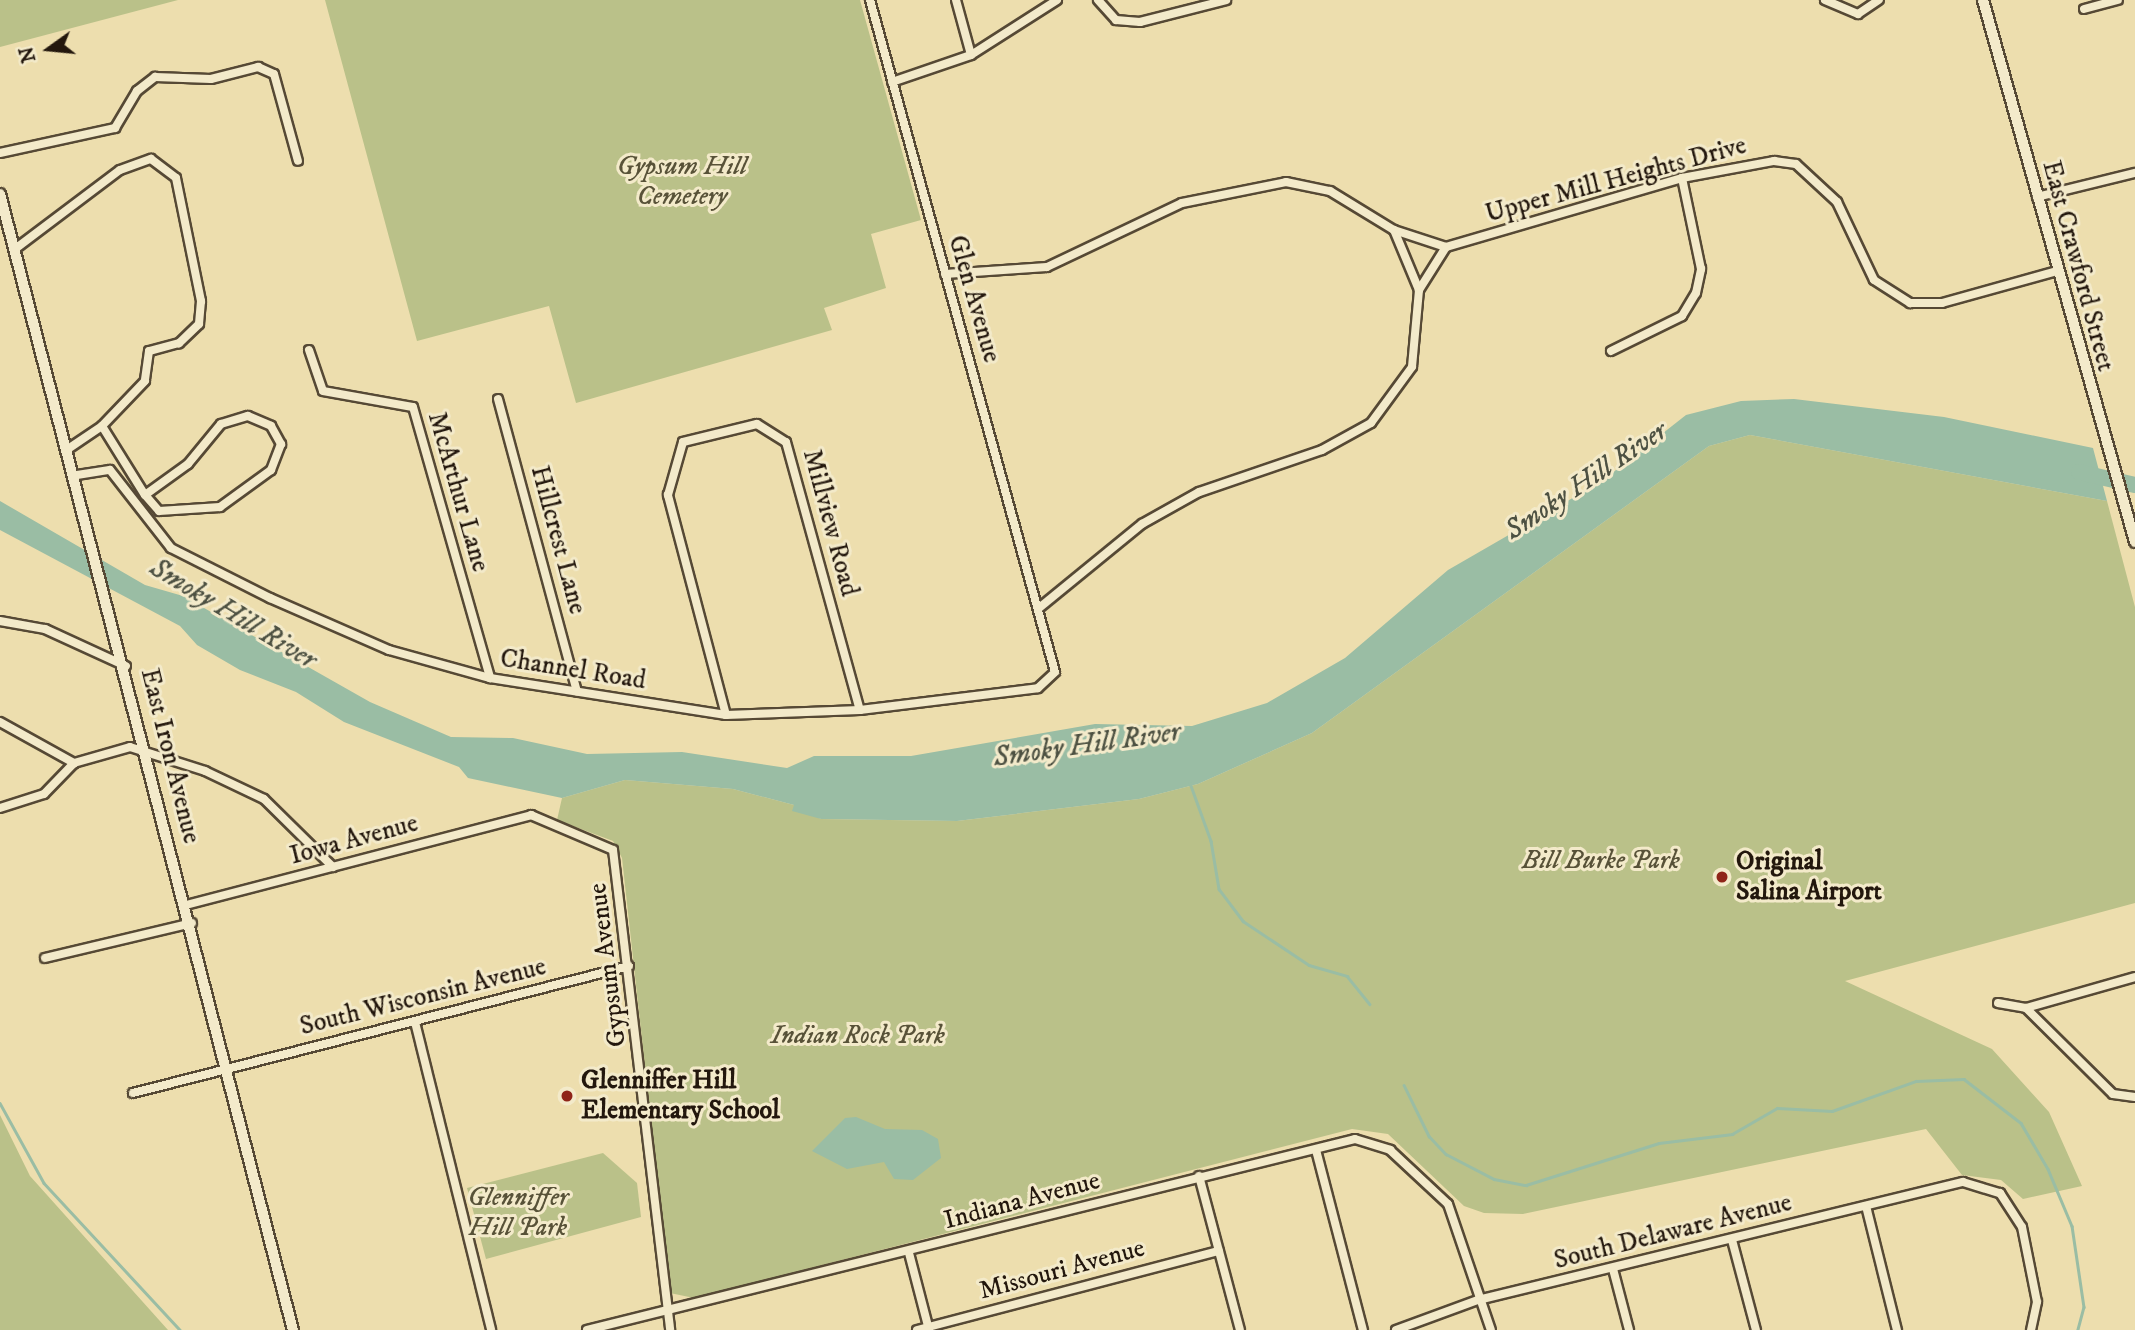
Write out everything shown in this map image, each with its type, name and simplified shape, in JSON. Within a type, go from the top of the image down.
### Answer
[{"type":"street","name":"Glen Avenue","points":[[870,0],[1039,608]]},
{"type":"street","points":[[956,0],[971,55]]},
{"type":"street","points":[[892,82],[971,55],[1057,0]]},
{"type":"street","points":[[1098,0],[1116,20],[1140,22],[1226,0]]},
{"type":"street","points":[[1825,0],[1858,14],[1879,0]]},
{"type":"street","name":"East Crawford Street","points":[[1983,0],[2092,399],[2135,542]]},
{"type":"street","points":[[2084,9],[2118,0]]},
{"type":"street","points":[[0,153],[115,128],[137,91],[155,77],[211,79],[258,68],[274,74],[299,161]]},
{"type":"street","points":[[15,249],[120,170],[151,159],[177,178],[201,301],[199,324],[178,343],[149,351],[145,381],[102,426],[69,448]]},
{"type":"street","name":"Upper Mill Heights Drive","points":[[1446,247],[1682,178],[1774,161],[1796,164],[1837,202],[1874,280],[1910,303],[1942,303],[2057,271]]},
{"type":"street","points":[[2037,197],[2135,173]]},
{"type":"street","points":[[1611,351],[1682,316],[1696,293],[1701,269],[1682,178]]},
{"type":"street","points":[[945,274],[1047,267],[1182,203],[1286,182],[1330,191],[1394,230],[1446,247],[1419,290],[1412,367],[1397,395],[1371,423],[1351,438],[1199,492],[1165,511],[1039,608]]},
{"type":"street","name":"East Iron Avenue","points":[[0,194],[89,520],[293,1330]]},
{"type":"street","points":[[1394,230],[1419,290]]},
{"type":"street","name":"McArthur Lane","points":[[309,350],[323,391],[413,407],[490,678]]},
{"type":"street","name":"Hillcrest Lane","points":[[498,400],[577,692]]},
{"type":"street","points":[[102,426],[145,495],[159,511],[220,507],[271,470],[281,444],[271,426],[248,416],[221,424],[188,464],[145,495]]},
{"type":"street","name":"Millview Road","points":[[726,715],[668,495],[683,442],[757,424],[786,443],[860,710]]},
{"type":"street","name":"Channel Road","points":[[77,475],[110,470],[171,548],[270,598],[389,650],[490,678],[726,715],[860,710],[1038,688],[1055,672],[1039,608]]},
{"type":"street","points":[[0,621],[45,629],[126,666]]},
{"type":"street","points":[[0,722],[74,763]]},
{"type":"street","points":[[0,808],[44,794],[74,763],[130,747],[264,799],[333,867]]},
{"type":"street","name":"Iowa Avenue","points":[[186,905],[531,815]]},
{"type":"street","name":"Gypsum Avenue","points":[[531,815],[612,850],[629,966],[670,1330]]},
{"type":"street","points":[[45,958],[191,923]]},
{"type":"street","name":"South Wisconsin Avenue","points":[[133,1093],[629,966]]},
{"type":"street","points":[[1998,1003],[2026,1007],[2135,977]]},
{"type":"street","points":[[2026,1007],[2113,1094],[2135,1097]]},
{"type":"street","points":[[415,1022],[491,1330]]},
{"type":"street","name":"Indiana Avenue","points":[[587,1330],[909,1253],[1355,1139],[1373,1141],[1448,1204],[1478,1300]]},
{"type":"street","points":[[1316,1150],[1363,1330]]},
{"type":"street","points":[[1199,1177],[1240,1330]]},
{"type":"street","name":"South Delaware Avenue","points":[[1396,1330],[1478,1300],[1963,1182],[2000,1193],[2022,1227],[2036,1302],[2031,1330]]},
{"type":"street","points":[[1866,1206],[1897,1330]]},
{"type":"street","points":[[1732,1240],[1756,1330]]},
{"type":"street","name":"Missouri Avenue","points":[[916,1330],[1219,1251]]},
{"type":"street","points":[[909,1253],[929,1328]]},
{"type":"street","points":[[1613,1269],[1629,1330]]},
{"type":"street","points":[[1478,1300],[1491,1330]]},
{"type":"green space","points":[[0,0],[178,0],[0,47]]},
{"type":"green space","name":"Gypsum Hill Cemetery","points":[[325,0],[860,0],[921,220],[871,234],[886,288],[824,308],[832,330],[576,403],[549,306],[417,341]]},
{"type":"green space","name":"Bill Burke Park","points":[[1750,435],[2107,501],[2135,607],[2135,903],[1845,981],[1992,1049],[2049,1112],[2082,1186],[2023,1199],[2001,1180],[1962,1175],[1926,1129],[1523,1214],[1484,1213],[1464,1206],[1388,1134],[1352,1129],[694,1298],[670,1293],[622,858],[613,841],[557,820],[562,798],[625,780],[733,789],[794,805],[821,819],[957,821],[1139,799],[1198,784],[1312,733],[1709,446]]},
{"type":"green space","points":[[0,1115],[30,1176],[168,1330],[0,1330]]},
{"type":"green space","name":"Glenniffer Hill Park","points":[[603,1153],[637,1183],[641,1217],[486,1259],[467,1188]]},
{"type":"water","points":[[1794,399],[1944,417],[2093,448],[2107,501],[1750,435],[1709,446],[1312,733],[1198,784],[1139,799],[957,821],[821,819],[792,811],[794,805],[733,789],[625,780],[562,798],[468,778],[459,767],[344,722],[296,692],[240,670],[197,645],[180,626],[0,530],[0,501],[145,585],[183,596],[370,702],[451,737],[513,738],[587,754],[682,752],[787,768],[814,756],[911,756],[1095,724],[1192,726],[1267,703],[1345,658],[1448,570],[1602,481],[1686,415],[1741,401]]},
{"type":"water","points":[[856,1117],[885,1129],[922,1130],[938,1139],[941,1158],[913,1180],[894,1179],[884,1162],[847,1169],[812,1151],[845,1118]]},
{"type":"waterway","name":"Smoky Hill River","points":[[2079,472],[2135,485]]},
{"type":"waterway","points":[[1190,783],[1211,841],[1219,889],[1243,921],[1309,965],[1347,976],[1370,1004]]},
{"type":"waterway","points":[[1404,1085],[1429,1136],[1446,1154],[1494,1179],[1526,1185],[1659,1143],[1732,1134],[1777,1108],[1832,1111],[1916,1081],[1964,1079],[2021,1123],[2048,1169],[2072,1226],[2084,1307],[2078,1330]]},
{"type":"waterway","points":[[0,1103],[44,1183],[180,1330]]},
{"type":"place","name":"Original Salina Airport","points":[[1722,877]]},
{"type":"place","name":"Glenniffer Hill Elementary School","points":[[567,1096]]},
{"type":"park label","name":"Indian Rock Park","points":[[858,1036]]}]
